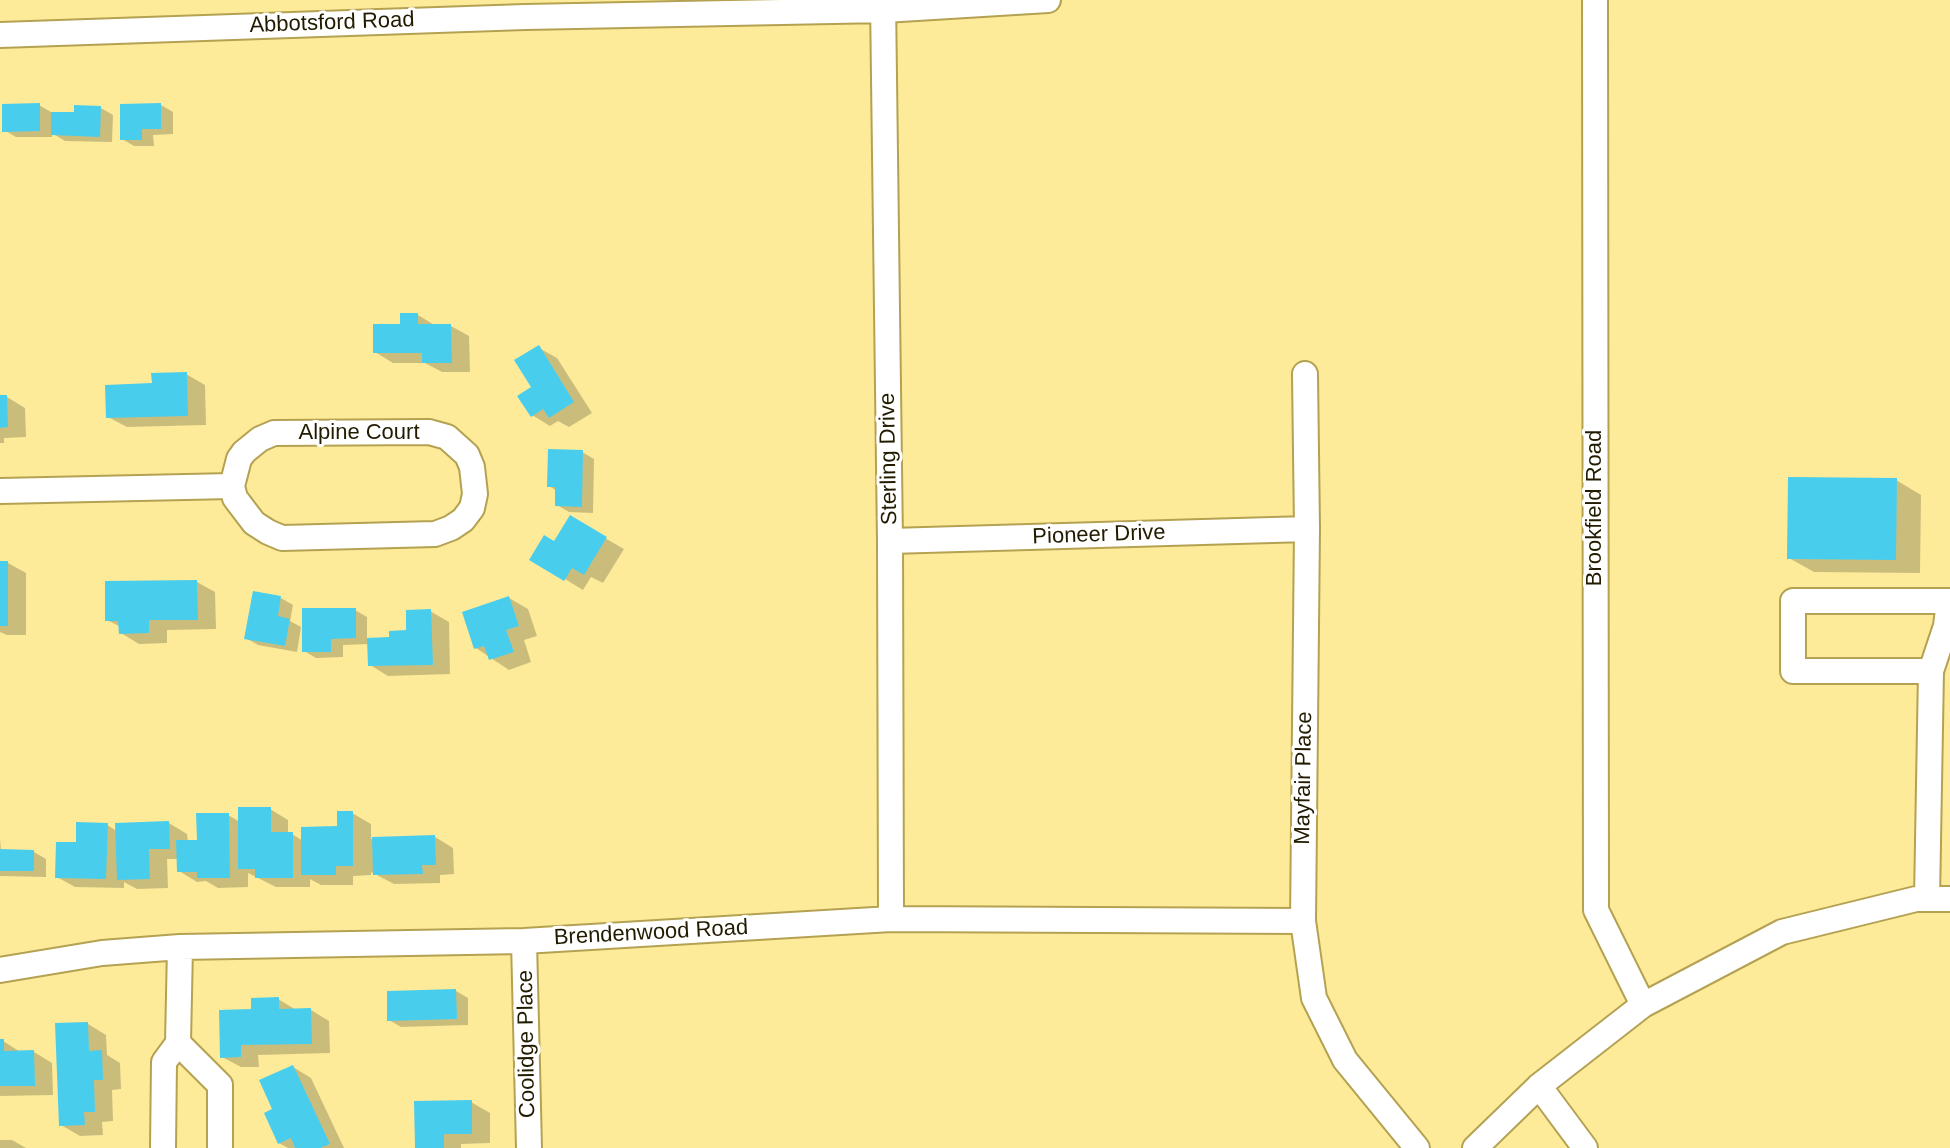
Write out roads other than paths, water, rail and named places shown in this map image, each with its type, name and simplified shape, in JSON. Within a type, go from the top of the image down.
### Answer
[{"type":"street","name":"Abbotsford Road","points":[[0,35],[524,8],[884,5],[1048,0]]},
{"type":"street","name":"Brookfield Road","points":[[1595,0],[1596,910],[1643,1005]]},
{"type":"street","name":"Sterling Drive","points":[[884,5],[891,919]]},
{"type":"street","name":"Mayfair Place","points":[[1305,374],[1307,529],[1303,921],[1314,998],[1345,1060],[1417,1148]]},
{"type":"street","name":"Alpine Court","points":[[429,432],[447,437],[467,455],[472,467],[475,494],[472,508],[463,520],[435,534],[282,538],[254,523],[235,498],[232,486],[244,452],[260,439],[274,433],[429,432]]},
{"type":"street","points":[[0,491],[232,486]]},
{"type":"street","name":"Pioneer Drive","points":[[890,541],[1307,529]]},
{"type":"street","points":[[1475,1148],[1539,1086],[1643,1005],[1782,932],[1916,899],[1938,899],[1931,671],[1946,626],[1949,601],[1793,601],[1793,671],[1931,671]]},
{"type":"street","name":"Brendenwood Road","points":[[0,970],[102,953],[180,947],[524,941],[891,919],[1303,921]]},
{"type":"street","name":"Coolidge Place","points":[[524,941],[529,1148]]},
{"type":"street","points":[[163,1148],[164,1062],[178,1043],[180,947]]},
{"type":"street","points":[[178,1043],[220,1085],[220,1148]]},
{"type":"street","points":[[1539,1086],[1585,1148]]}]
